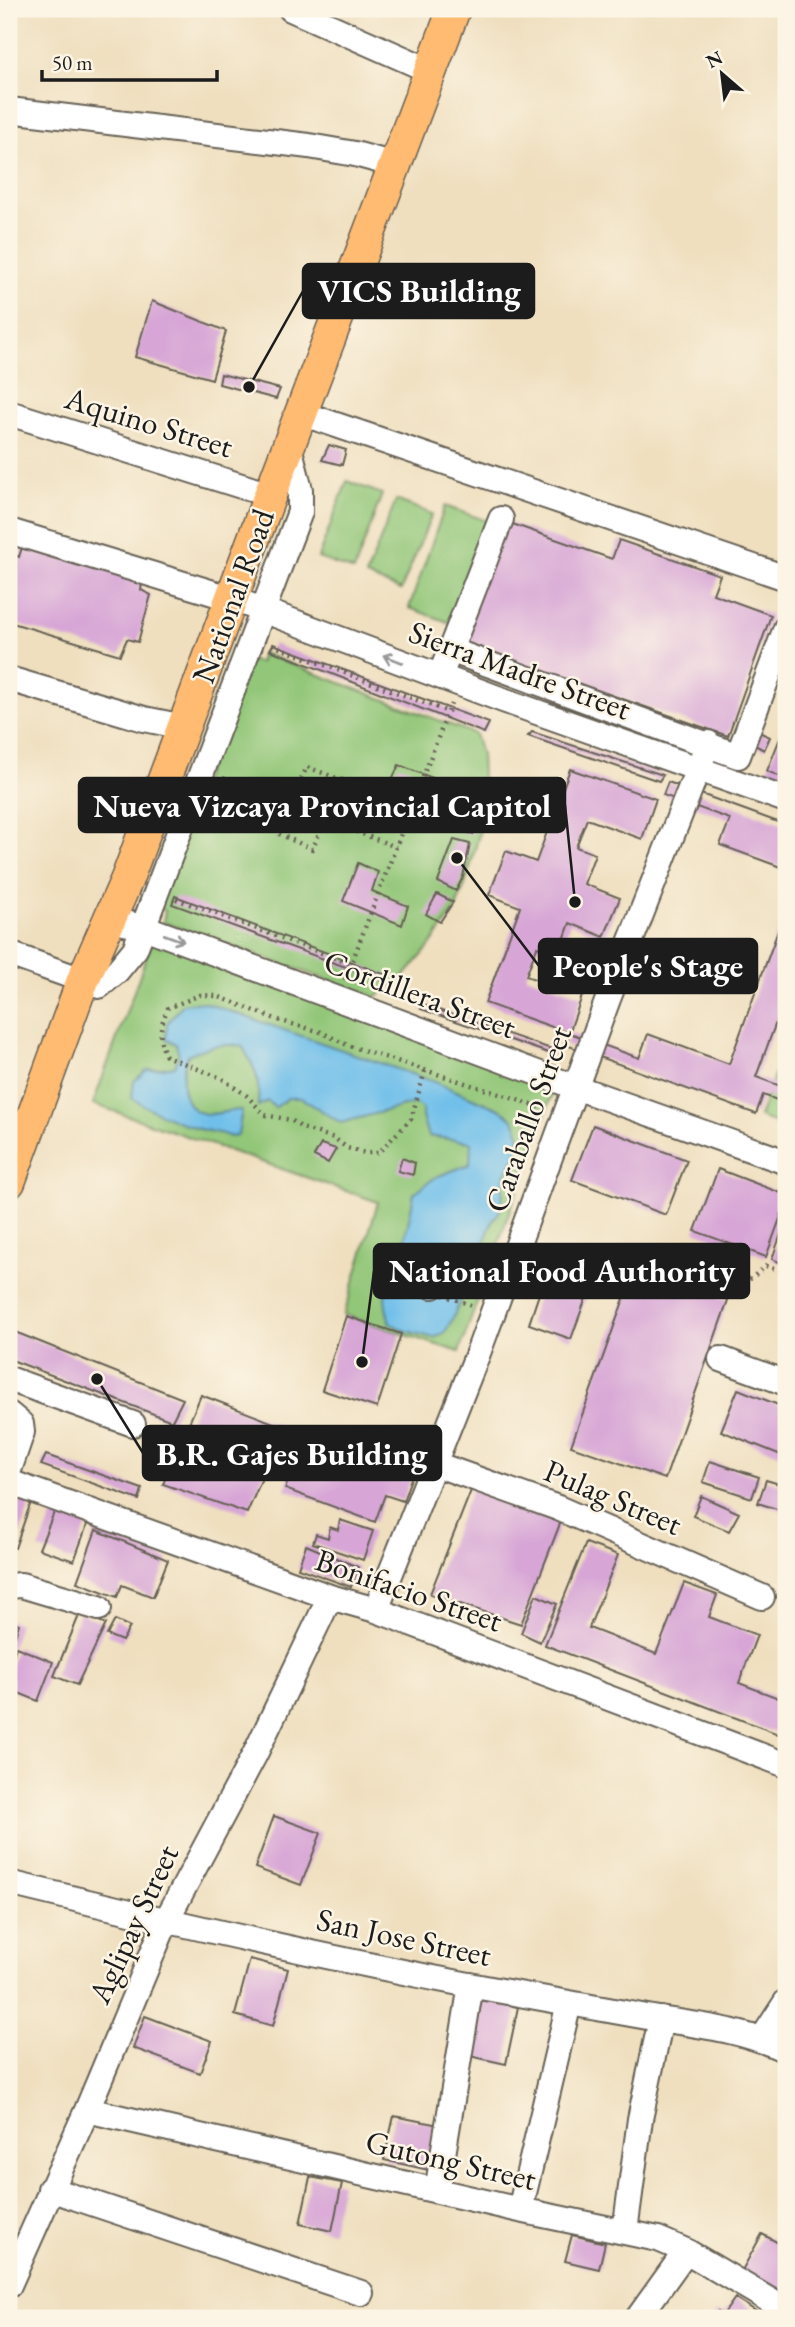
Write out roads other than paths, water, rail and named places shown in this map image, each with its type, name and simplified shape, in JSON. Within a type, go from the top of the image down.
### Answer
[{"type":"main road","name":"National Road","points":[[9,1182],[83,980],[127,879],[184,727],[247,604],[270,495],[454,9]]},
{"type":"street","points":[[291,9],[431,71]]},
{"type":"street","points":[[9,110],[309,146],[355,154],[395,165]]},
{"type":"street","name":"Aquino Street","points":[[9,413],[270,495]]},
{"type":"street","points":[[301,413],[784,570]]},
{"type":"street","points":[[9,954],[99,986],[117,971],[135,949],[247,604],[300,512],[300,490],[289,446]]},
{"type":"street","points":[[449,680],[450,650],[501,519]]},
{"type":"street","name":"Sierra Madre Street","points":[[9,531],[247,604],[503,700],[786,800]]},
{"type":"street","points":[[450,650],[738,756],[786,628]]},
{"type":"street","points":[[9,679],[144,719],[184,727]]},
{"type":"street","name":"Caraballo Street","points":[[376,1610],[435,1464],[575,1087],[708,743]]},
{"type":"street","name":"Cordillera Street","points":[[109,920],[144,927],[786,1162]]},
{"type":"street","points":[[721,1359],[786,1383]]},
{"type":"street","points":[[9,1380],[133,1424]]},
{"type":"street","points":[[9,1414],[21,1424],[22,1432],[9,1469]]},
{"type":"street","name":"Pulag Street","points":[[435,1464],[558,1508],[762,1597]]},
{"type":"street","name":"Bonifacio Street","points":[[9,1482],[330,1597],[376,1610],[786,1765]]},
{"type":"street","points":[[9,1586],[21,1585],[100,1608]]},
{"type":"street","name":"Aglipay Street","points":[[9,2286],[87,2110],[166,1921],[255,1754],[330,1597]]},
{"type":"street","name":"San Jose Street","points":[[9,1883],[166,1921],[471,1985],[715,2026],[762,2039],[786,2050]]},
{"type":"street","points":[[438,2190],[471,1985]]},
{"type":"street","points":[[762,2039],[786,2002]]},
{"type":"street","points":[[520,2210],[569,2003]]},
{"type":"street","points":[[625,2231],[640,2119],[661,2019]]},
{"type":"street","name":"Gutong Street","points":[[87,2110],[520,2210],[658,2239],[686,2251],[786,2310]]},
{"type":"street","points":[[50,2189],[361,2293]]},
{"type":"street","points":[[638,2318],[686,2251]]},
{"type":"water","points":[[203,1002],[432,1081],[499,1109],[512,1118],[518,1130],[519,1145],[505,1176],[502,1206],[493,1220],[445,1332],[434,1338],[403,1330],[390,1323],[385,1296],[390,1277],[401,1256],[414,1193],[436,1177],[470,1164],[471,1142],[428,1136],[422,1108],[415,1103],[341,1123],[301,1098],[288,1098],[275,1108],[268,1101],[258,1106],[258,1082],[254,1068],[242,1046],[235,1045],[215,1046],[188,1055],[183,1081],[187,1099],[191,1107],[198,1112],[208,1114],[242,1110],[238,1135],[231,1137],[199,1129],[156,1112],[132,1098],[134,1081],[147,1070],[175,1066],[179,1055],[176,1044],[166,1039],[167,1023],[183,1004]],"holes":[[[431,1269],[442,1273],[447,1283],[443,1294],[432,1299],[421,1296],[416,1285],[420,1274]]]},
{"type":"place","name":"VICS Building","points":[[249,387]]},
{"type":"place","name":"People's Stage","points":[[457,858]]},
{"type":"place","name":"Nueva Vizcaya Provincial Capitol","points":[[575,902]]},
{"type":"place","name":"National Food Authority","points":[[362,1362]]},
{"type":"place","name":"B.R. Gajes Building","points":[[97,1379]]}]
